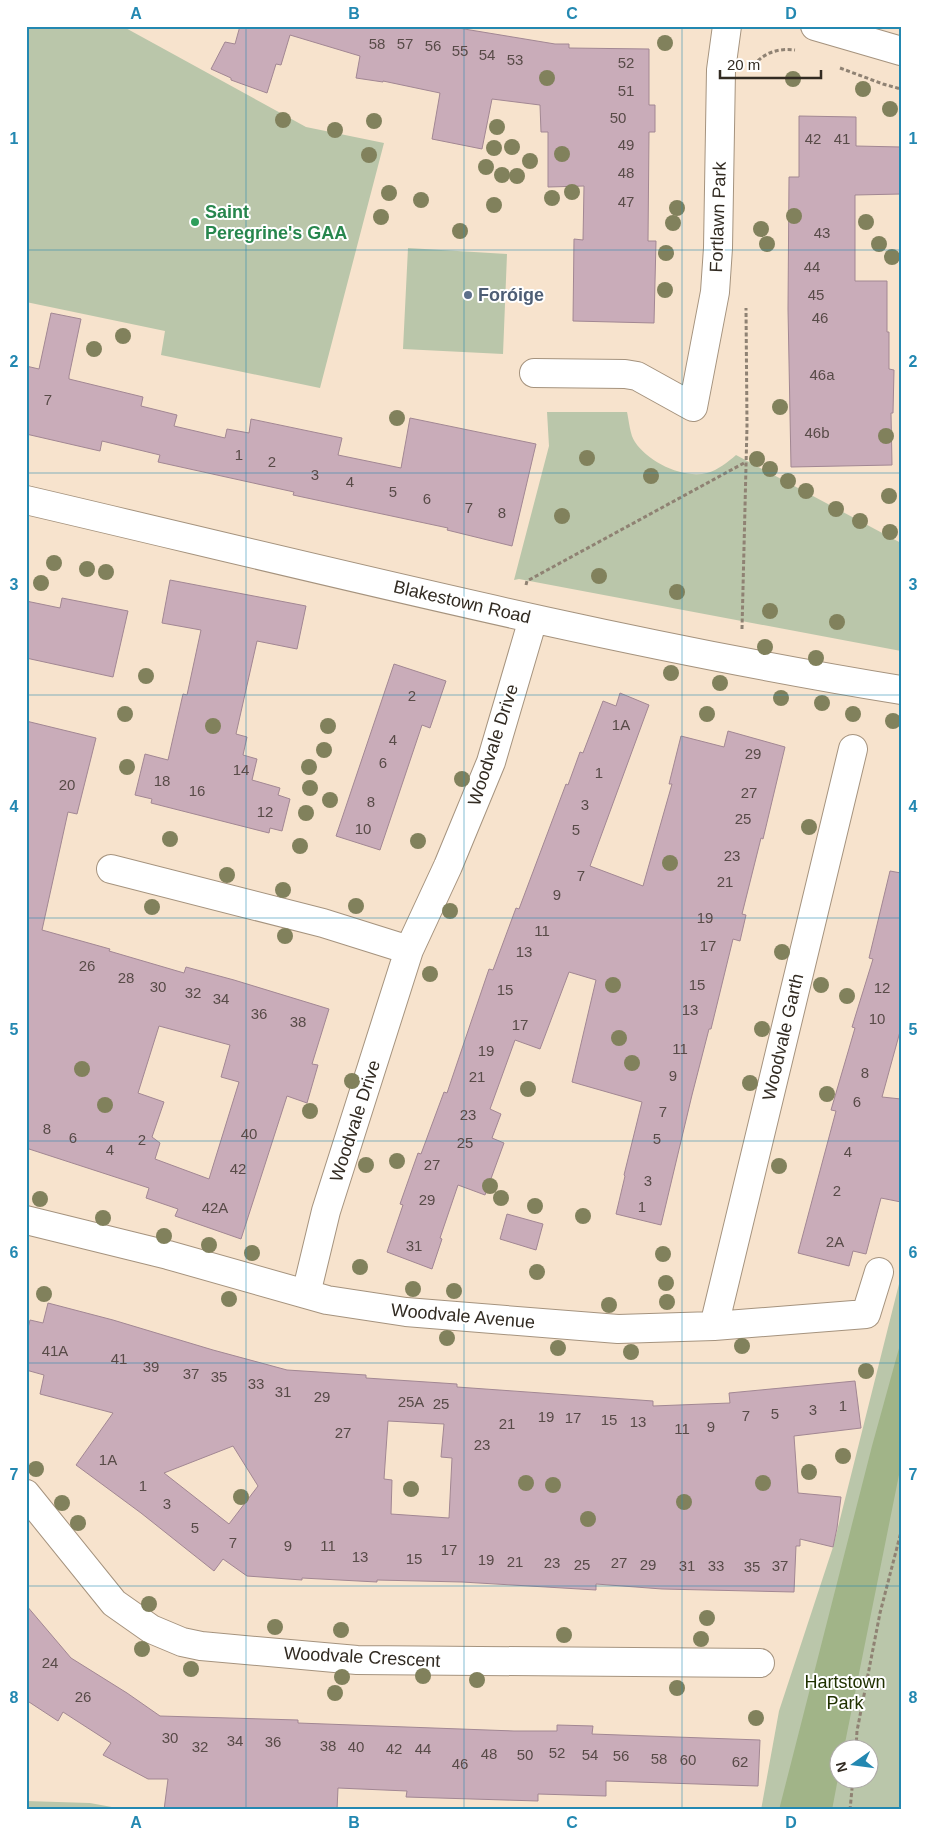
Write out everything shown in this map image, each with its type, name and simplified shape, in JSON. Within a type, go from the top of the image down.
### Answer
[{"type":"street","name":"Fortlawn Park","points":[[534,373],[625,374],[637,376],[693,407],[715,292],[718,248],[721,70],[727,26]]},
{"type":"street","points":[[815,26],[900,47]]},
{"type":"street","name":"Blakestown Road","points":[[26,500],[526,618],[739,661],[901,690]]},
{"type":"street","name":"Woodvale Drive","points":[[306,1294],[326,1211],[409,950],[451,858],[491,762],[526,618]]},
{"type":"street","name":"Woodvale Garth","points":[[714,1326],[853,749]]},
{"type":"street","points":[[111,869],[323,923],[409,950]]},
{"type":"street","name":"Woodvale Avenue","points":[[26,1220],[168,1255],[327,1300],[406,1312],[618,1329],[714,1326],[866,1314],[879,1272]]},
{"type":"street","name":"Woodvale Crescent","points":[[26,1494],[114,1603],[151,1628],[182,1642],[201,1646],[357,1660],[760,1664]]},
{"type":"path","points":[[753,67],[758,60],[771,52],[793,49],[802,53]]},
{"type":"path","points":[[834,66],[901,89]]},
{"type":"path","points":[[739,661],[742,634],[746,305]]},
{"type":"path","points":[[526,618],[527,581],[745,463]]},
{"type":"path","points":[[857,1738],[880,1613],[901,1532]]},
{"type":"path","points":[[850,1810],[852,1788]]},
{"type":"green space","name":"Saint Peregrine's GAA","points":[[26,26],[122,26],[306,127],[384,143],[320,388],[161,355],[165,331],[26,302]]},
{"type":"green space","points":[[408,248],[507,254],[503,354],[403,349]]},
{"type":"green space","points":[[547,412],[627,412],[635,442],[648,456],[667,467],[687,473],[707,473],[719,468],[736,455],[901,543],[901,651],[519,579],[514,580],[549,446]]},
{"type":"green space","name":"Hartstown Park","points":[[901,1276],[901,1810],[761,1810],[779,1711],[833,1547]]},
{"type":"green space","points":[[901,1341],[901,1465],[846,1738],[830,1738],[830,1788],[836,1788],[832,1810],[779,1810],[872,1446]]},
{"type":"green space","points":[[26,1801],[90,1803],[128,1810],[26,1810]]},
{"type":"building","points":[[240,26],[446,26],[555,44],[569,44],[569,48],[649,49],[649,105],[655,105],[655,132],[649,132],[648,241],[656,241],[654,323],[573,321],[574,239],[583,240],[584,186],[548,187],[548,132],[541,132],[540,105],[492,99],[482,149],[432,139],[440,93],[383,81],[356,78],[360,56],[290,35],[281,65],[276,64],[267,93],[231,80],[231,78],[211,69],[225,42],[235,44]]},
{"type":"building","points":[[799,116],[856,117],[856,146],[901,147],[901,194],[855,195],[855,281],[887,281],[889,369],[894,370],[893,413],[891,413],[892,465],[791,467],[788,309],[789,177],[799,177]]},
{"type":"building","points":[[51,313],[81,319],[69,379],[143,397],[141,406],[177,415],[174,426],[225,438],[227,429],[249,433],[251,419],[342,438],[338,455],[401,468],[410,418],[536,444],[512,546],[447,530],[448,528],[293,495],[294,492],[158,462],[160,455],[102,441],[100,451],[26,434],[26,366],[39,369]]},
{"type":"building","points":[[170,580],[306,606],[297,649],[257,641],[236,734],[247,737],[243,755],[257,759],[252,780],[280,788],[278,795],[290,799],[282,831],[270,828],[269,833],[151,803],[152,799],[135,795],[145,754],[168,760],[183,694],[187,695],[201,630],[162,623]]},
{"type":"building","points":[[62,598],[128,611],[113,677],[26,658],[26,601],[60,608]]},
{"type":"building","points":[[394,664],[446,681],[430,728],[422,725],[380,850],[336,836]]},
{"type":"building","points":[[620,693],[649,705],[590,866],[643,886],[672,784],[669,784],[681,736],[724,747],[728,731],[785,747],[763,839],[761,838],[742,914],[746,915],[740,941],[733,939],[711,1029],[709,1029],[692,1095],[661,1225],[616,1214],[642,1102],[572,1082],[596,980],[569,972],[540,1049],[515,1040],[490,1109],[501,1114],[492,1138],[504,1143],[485,1195],[458,1185],[440,1238],[442,1239],[432,1269],[387,1252],[403,1205],[400,1204],[418,1153],[421,1154],[444,1092],[447,1093],[489,969],[493,970],[516,908],[519,909],[566,784],[568,785],[580,752],[583,753],[603,701],[616,706]]},
{"type":"building","points":[[26,721],[96,738],[77,814],[68,812],[42,930],[110,949],[109,951],[184,973],[186,967],[329,1009],[312,1064],[318,1065],[307,1103],[287,1096],[241,1239],[175,1216],[178,1209],[146,1198],[149,1188],[26,1148]],"holes":[[[159,1026],[230,1045],[221,1077],[239,1082],[209,1179],[155,1159],[160,1143],[152,1137],[164,1102],[138,1093]]]},
{"type":"building","points":[[890,871],[901,873],[901,1028],[882,1097],[901,1099],[901,1202],[881,1198],[866,1254],[853,1251],[849,1266],[798,1253],[836,1111],[831,1110],[855,1028],[852,1027],[873,959],[869,958]]},
{"type":"building","points":[[507,1214],[543,1224],[536,1250],[500,1239]]},
{"type":"building","points":[[48,1303],[287,1370],[366,1375],[366,1378],[457,1384],[457,1387],[653,1401],[653,1406],[730,1403],[729,1393],[855,1381],[861,1428],[794,1436],[798,1493],[841,1497],[833,1547],[800,1539],[800,1546],[796,1546],[794,1592],[662,1589],[596,1584],[596,1590],[462,1582],[377,1580],[377,1582],[302,1578],[302,1580],[247,1576],[223,1559],[214,1571],[141,1513],[76,1465],[113,1413],[40,1394],[44,1375],[26,1370],[26,1336],[30,1320],[43,1323]],"holes":[[[388,1421],[444,1424],[441,1457],[452,1458],[449,1518],[391,1514],[392,1480],[384,1479]],[[233,1446],[258,1486],[229,1524],[164,1473]]]},
{"type":"building","points":[[26,1605],[71,1658],[160,1716],[298,1720],[298,1723],[514,1731],[557,1731],[557,1725],[593,1726],[592,1734],[760,1740],[758,1786],[606,1781],[606,1796],[538,1794],[538,1801],[406,1797],[407,1791],[338,1788],[337,1810],[164,1810],[168,1779],[148,1779],[103,1755],[111,1743],[63,1712],[58,1721],[26,1700]]},
{"type":"place","name":"Saint Peregrine's GAA","points":[[195,222]]},
{"type":"place","name":"Foróige","points":[[468,295]]}]
